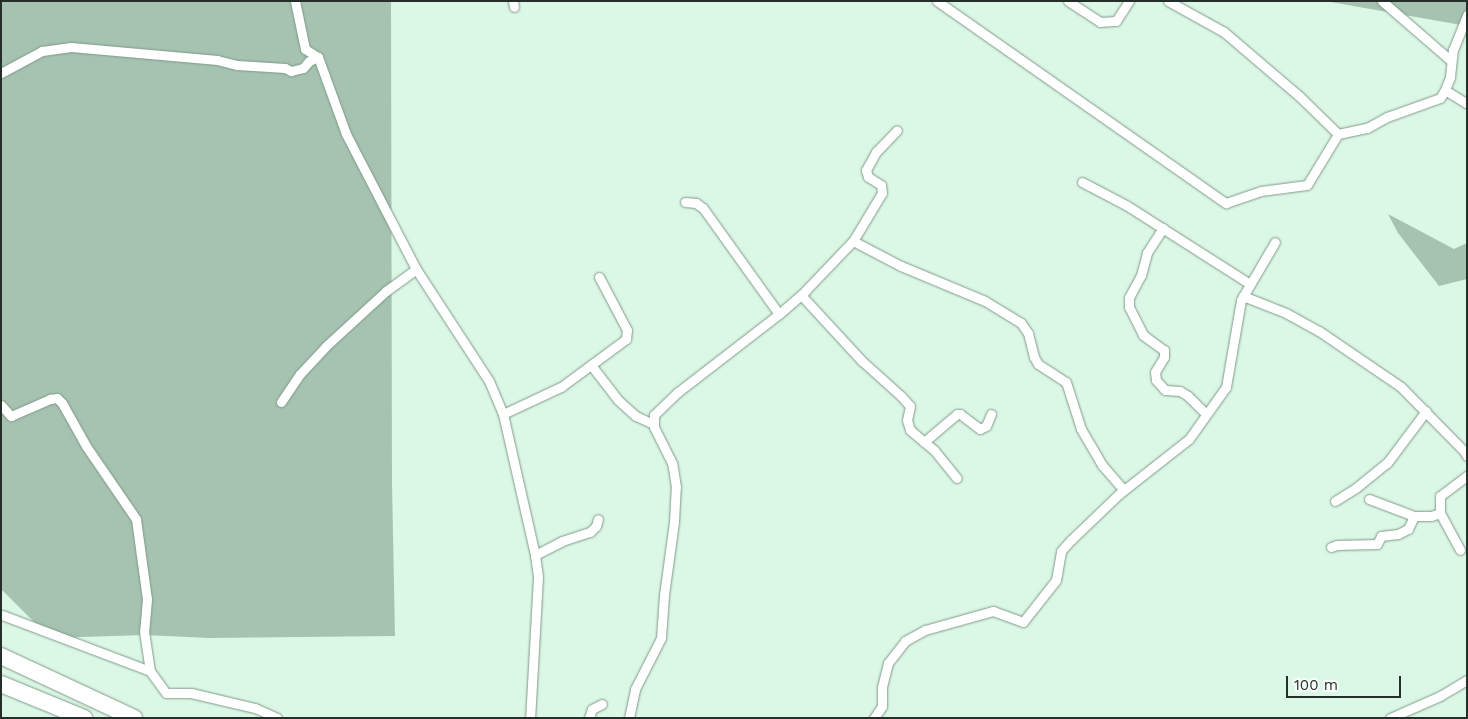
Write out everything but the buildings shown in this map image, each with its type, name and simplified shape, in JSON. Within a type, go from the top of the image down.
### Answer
[{"type":"highway","points":[[1,656],[134,718]]},
{"type":"highway","points":[[1,664],[134,718]]},
{"type":"highway","points":[[3,684],[84,718]]},
{"type":"street","points":[[295,1],[305,49],[318,57],[346,134],[416,269],[489,381],[503,414],[535,555],[538,577],[530,718]]},
{"type":"street","points":[[937,1],[1226,203],[1261,191],[1307,185],[1338,134],[1367,128],[1387,116],[1440,98],[1450,77],[1450,60],[1467,15]]},
{"type":"street","points":[[1068,1],[1100,22],[1116,21],[1129,1]]},
{"type":"street","points":[[1168,1],[1224,32],[1299,96],[1338,134]]},
{"type":"street","points":[[1382,1],[1450,60]]},
{"type":"street","points":[[1,73],[42,50],[71,48],[217,60],[237,65],[286,68],[291,71],[303,68],[309,61],[318,57]]},
{"type":"street","points":[[1445,90],[1467,104]]},
{"type":"street","points":[[653,424],[657,411],[678,392],[801,295],[853,241],[882,193],[881,185],[868,177],[866,170],[876,152],[897,130]]},
{"type":"street","points":[[1082,182],[1126,205],[1250,284]]},
{"type":"street","points":[[685,202],[696,203],[702,208],[779,314]]},
{"type":"street","points":[[1163,228],[1147,253],[1141,276],[1129,298],[1128,307],[1143,335],[1164,350],[1164,357],[1155,372],[1156,380],[1165,390],[1180,391],[1206,414]]},
{"type":"street","points":[[853,241],[900,266],[985,301],[1021,323],[1028,333],[1034,357],[1038,364],[1066,382],[1080,429],[1102,465],[1124,490]]},
{"type":"street","points":[[874,718],[882,706],[882,687],[888,663],[905,642],[925,630],[993,611],[1022,622],[1056,580],[1061,551],[1124,490],[1189,439],[1226,387],[1243,296],[1275,242]]},
{"type":"street","points":[[281,402],[300,374],[326,346],[386,292],[416,269]]},
{"type":"street","points":[[503,414],[560,387],[624,342],[627,335],[624,324],[599,277]]},
{"type":"street","points":[[801,295],[862,361],[901,396],[910,409],[908,426],[945,462],[957,478]]},
{"type":"street","points":[[1243,296],[1286,312],[1319,331],[1401,387],[1467,456]]},
{"type":"street","points":[[591,365],[618,400],[636,416],[653,424],[672,463],[676,487],[661,638],[635,689],[629,718]]},
{"type":"street","points":[[1,417],[11,416],[50,399],[57,398],[62,403],[86,446],[136,519],[147,599],[144,630],[150,671],[166,693],[191,693],[254,708],[277,718]]},
{"type":"street","points":[[1,405],[11,416]]},
{"type":"street","points":[[1335,501],[1357,487],[1386,463],[1426,411]]},
{"type":"street","points":[[924,442],[957,414],[960,414],[980,429],[986,426],[991,414]]},
{"type":"street","points":[[1460,550],[1440,514],[1440,496],[1467,476]]},
{"type":"street","points":[[1369,500],[1414,516],[1440,514]]},
{"type":"street","points":[[1331,547],[1337,545],[1377,544],[1381,536],[1398,534],[1408,529],[1414,516]]},
{"type":"street","points":[[535,555],[562,541],[590,532],[596,526],[598,519]]},
{"type":"street","points":[[2,616],[150,671]]},
{"type":"street","points":[[1390,718],[1440,696],[1467,680]]},
{"type":"street","points":[[589,718],[592,709],[602,704]]},
{"type":"green space","points":[[1,1],[391,1],[392,483],[395,636],[209,638],[145,635],[50,638],[1,589]]},
{"type":"green space","points":[[1325,1],[1467,1],[1467,26]]},
{"type":"green space","points":[[1388,214],[1454,249],[1467,243],[1467,279],[1439,286],[1398,233]]}]
